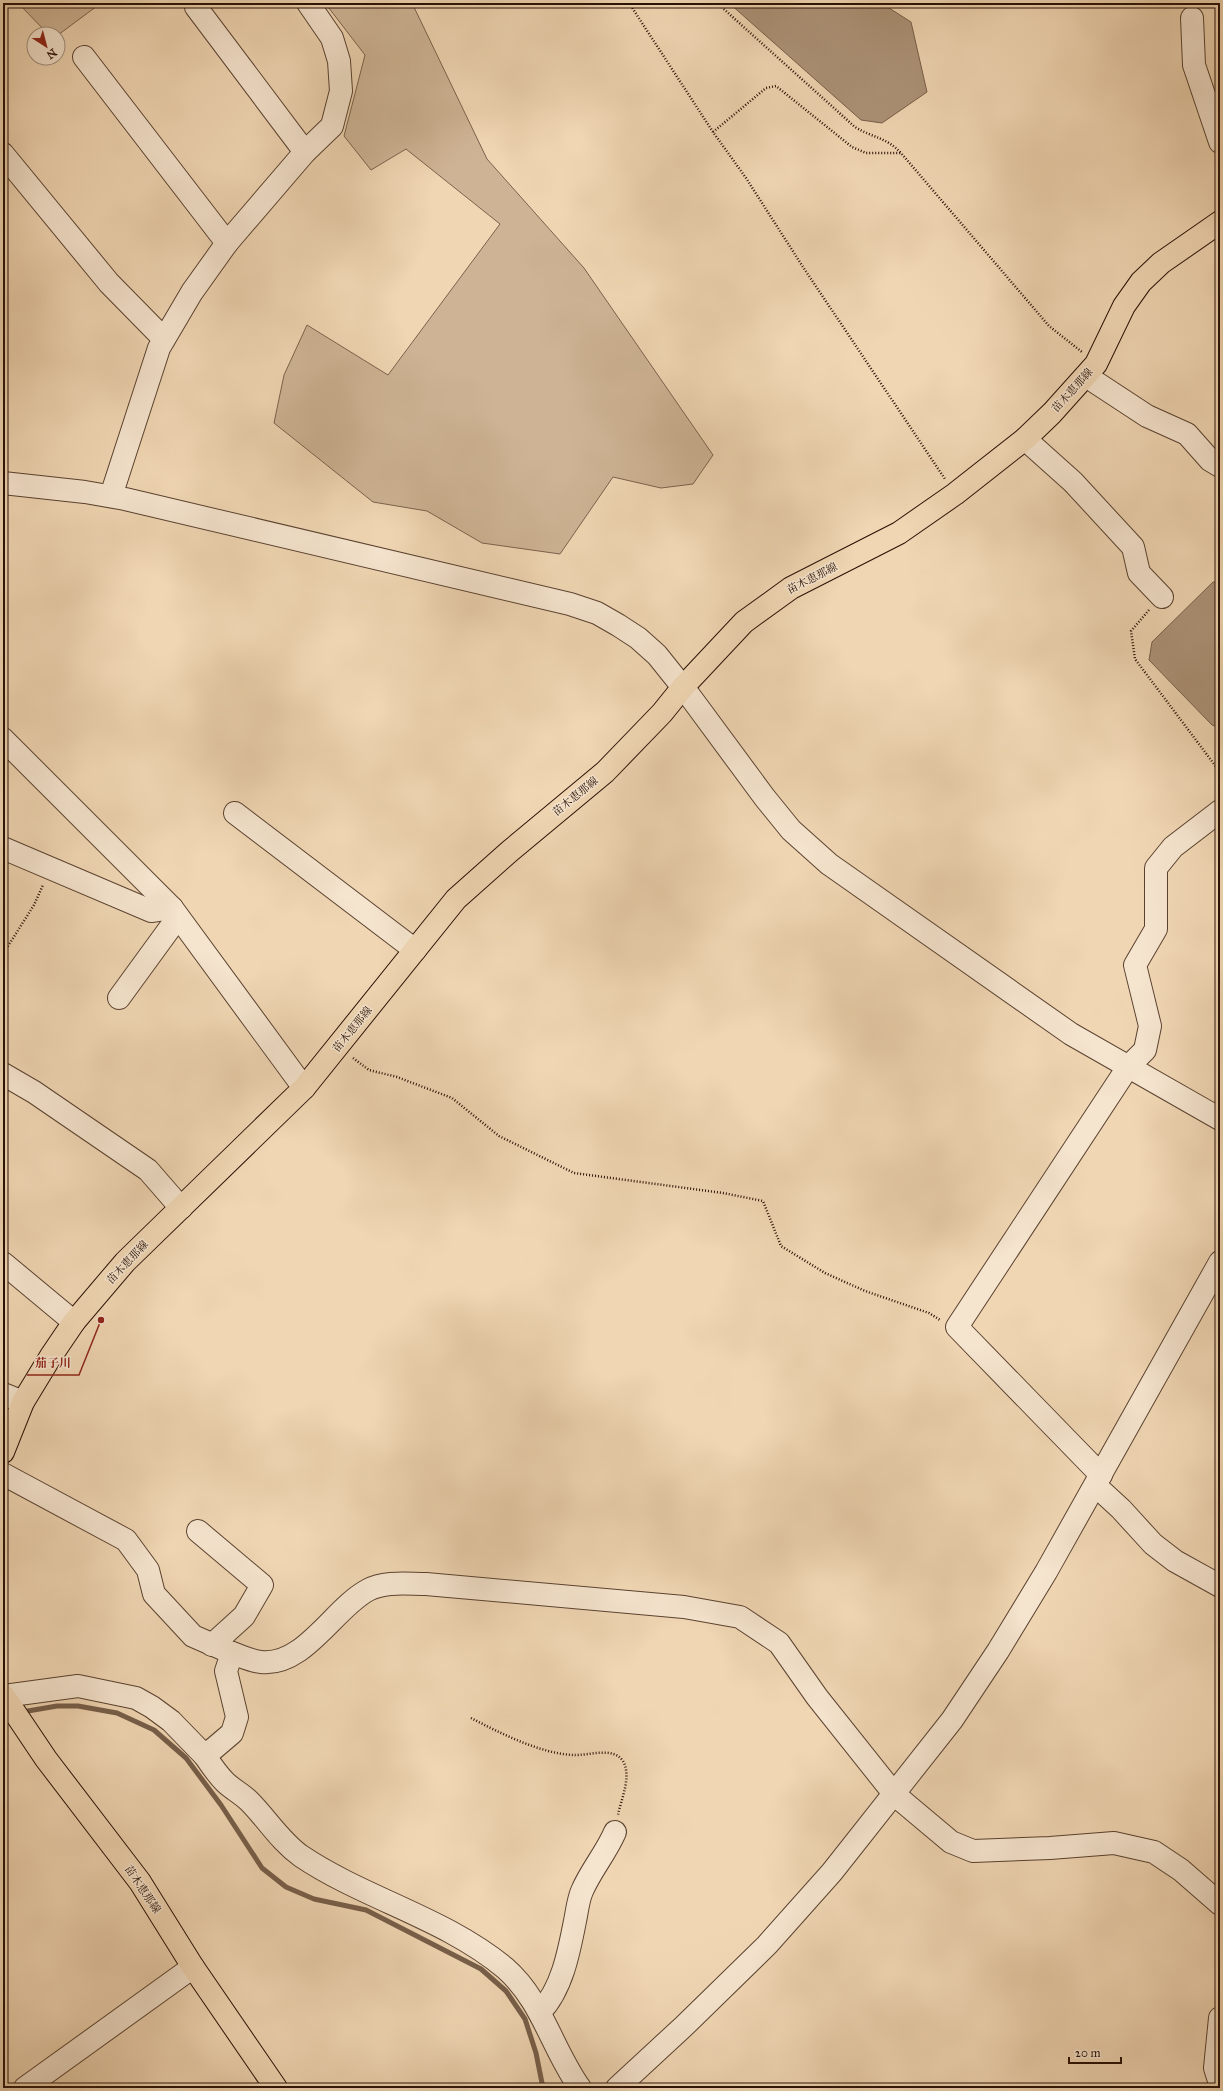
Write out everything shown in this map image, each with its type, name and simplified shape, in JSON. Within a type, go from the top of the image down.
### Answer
[{"type":"main road","name":"苗木恵那線","points":[[3,1452],[23,1402],[74,1322],[125,1262],[304,1088],[414,950],[456,900],[510,851],[605,772],[662,713],[683,687],[744,622],[777,596],[899,533],[955,494],[1024,439],[1052,413],[1091,370],[1124,306],[1141,282],[1161,263],[1220,222]]},
{"type":"main road","name":"苗木恵那線","points":[[5,1699],[46,1759],[140,1882],[193,1966],[276,2088]]},
{"type":"street","points":[[111,496],[159,348],[192,292],[227,243],[305,152],[332,126],[341,91],[339,61],[332,38],[308,3]]},
{"type":"street","points":[[196,7],[305,152]]},
{"type":"street","points":[[1192,18],[1194,65],[1220,142]]},
{"type":"street","points":[[84,57],[227,243]]},
{"type":"street","points":[[3,154],[109,283],[164,339]]},
{"type":"street","points":[[1091,370],[1147,416],[1187,434],[1210,460],[1220,466]]},
{"type":"street","points":[[1024,439],[1073,482],[1133,547],[1139,572],[1162,597]]},
{"type":"street","points":[[3,483],[111,496],[584,609],[604,617],[638,638],[656,655],[683,687],[765,798],[791,830],[824,860],[1071,1034],[1220,1118]]},
{"type":"street","points":[[3,739],[175,912],[304,1088]]},
{"type":"street","points":[[1220,811],[1173,847],[1156,868],[1156,929],[1135,965],[1150,1026],[1145,1050],[1128,1067],[957,1327],[1099,1481],[1121,1509],[1153,1544],[1175,1561],[1220,1586]]},
{"type":"street","points":[[235,813],[414,950]]},
{"type":"street","points":[[3,848],[151,911],[175,912]]},
{"type":"street","points":[[119,998],[175,912]]},
{"type":"street","points":[[3,1074],[34,1092],[148,1170],[181,1208]]},
{"type":"street","points":[[617,2088],[683,2027],[767,1945],[832,1872],[895,1795],[952,1720],[998,1651],[1099,1481],[1220,1262]]},
{"type":"street","points":[[3,1263],[74,1322]]},
{"type":"street","points":[[3,1394],[23,1402]]},
{"type":"street","points":[[3,1474],[126,1540],[148,1570],[154,1594],[193,1636],[232,1653],[262,1662],[278,1661],[294,1654],[356,1598],[369,1590],[394,1583],[426,1584],[684,1607],[740,1617],[779,1643],[816,1697],[895,1795],[951,1842],[973,1850],[1050,1848],[1114,1842],[1154,1852],[1181,1870],[1220,1904]]},
{"type":"street","points":[[198,1531],[262,1585],[244,1616],[212,1645]]},
{"type":"street","points":[[205,1756],[232,1733],[237,1717],[226,1671],[232,1653]]},
{"type":"street","points":[[5,1699],[78,1686],[136,1698],[152,1707],[171,1721],[205,1756],[226,1783],[250,1803],[288,1846],[320,1868],[442,1927],[484,1952],[521,1983],[540,2012],[558,2054],[580,2088]]},
{"type":"street","points":[[540,2012],[551,1999],[557,1987],[570,1945],[582,1893],[590,1875],[608,1847],[615,1832]]},
{"type":"street","points":[[25,2088],[193,1966]]},
{"type":"street","points":[[1220,2018],[1215,2068],[1220,2084]]},
{"type":"path","points":[[629,3],[713,132],[746,178],[803,267],[955,494]]},
{"type":"path","points":[[718,3],[855,127],[865,133],[891,142],[1049,326],[1091,370]]},
{"type":"path","points":[[713,132],[766,88],[776,86],[852,147],[866,153],[901,153]]},
{"type":"path","points":[[1162,597],[1131,631],[1135,659],[1220,772]]},
{"type":"path","points":[[3,954],[34,905],[51,868]]},
{"type":"path","points":[[339,1046],[369,1070],[397,1077],[452,1098],[499,1136],[574,1173],[716,1192],[763,1202],[781,1246],[824,1273],[865,1291],[930,1313],[952,1328],[957,1327]]},
{"type":"path","points":[[471,1718],[509,1737],[557,1754],[586,1755],[603,1752],[613,1754],[622,1759],[625,1766],[626,1779],[615,1832]]},
{"type":"shaded area","points":[[18,3],[101,3],[66,29],[66,26],[40,26]]},
{"type":"shaded area","points":[[325,3],[412,3],[487,159],[584,268],[713,455],[693,484],[661,488],[613,477],[560,554],[482,543],[427,511],[373,502],[274,423],[284,375],[307,325],[388,375],[500,224],[406,149],[371,170],[344,136],[365,55]]},
{"type":"shaded area","points":[[729,3],[888,3],[889,8],[911,22],[927,92],[882,123],[861,120]]},
{"type":"shaded area","points":[[1213,582],[1220,582],[1220,728],[1212,725],[1149,660],[1152,642]]},
{"type":"waterway","points":[[22,1712],[57,1706],[78,1706],[117,1713],[154,1730],[186,1758],[221,1805],[262,1868],[286,1887],[314,1899],[366,1910],[481,1969],[506,1991],[525,2019],[536,2053],[543,2088]]},
{"type":"place","name":"茄子川","points":[[101,1320]]}]
